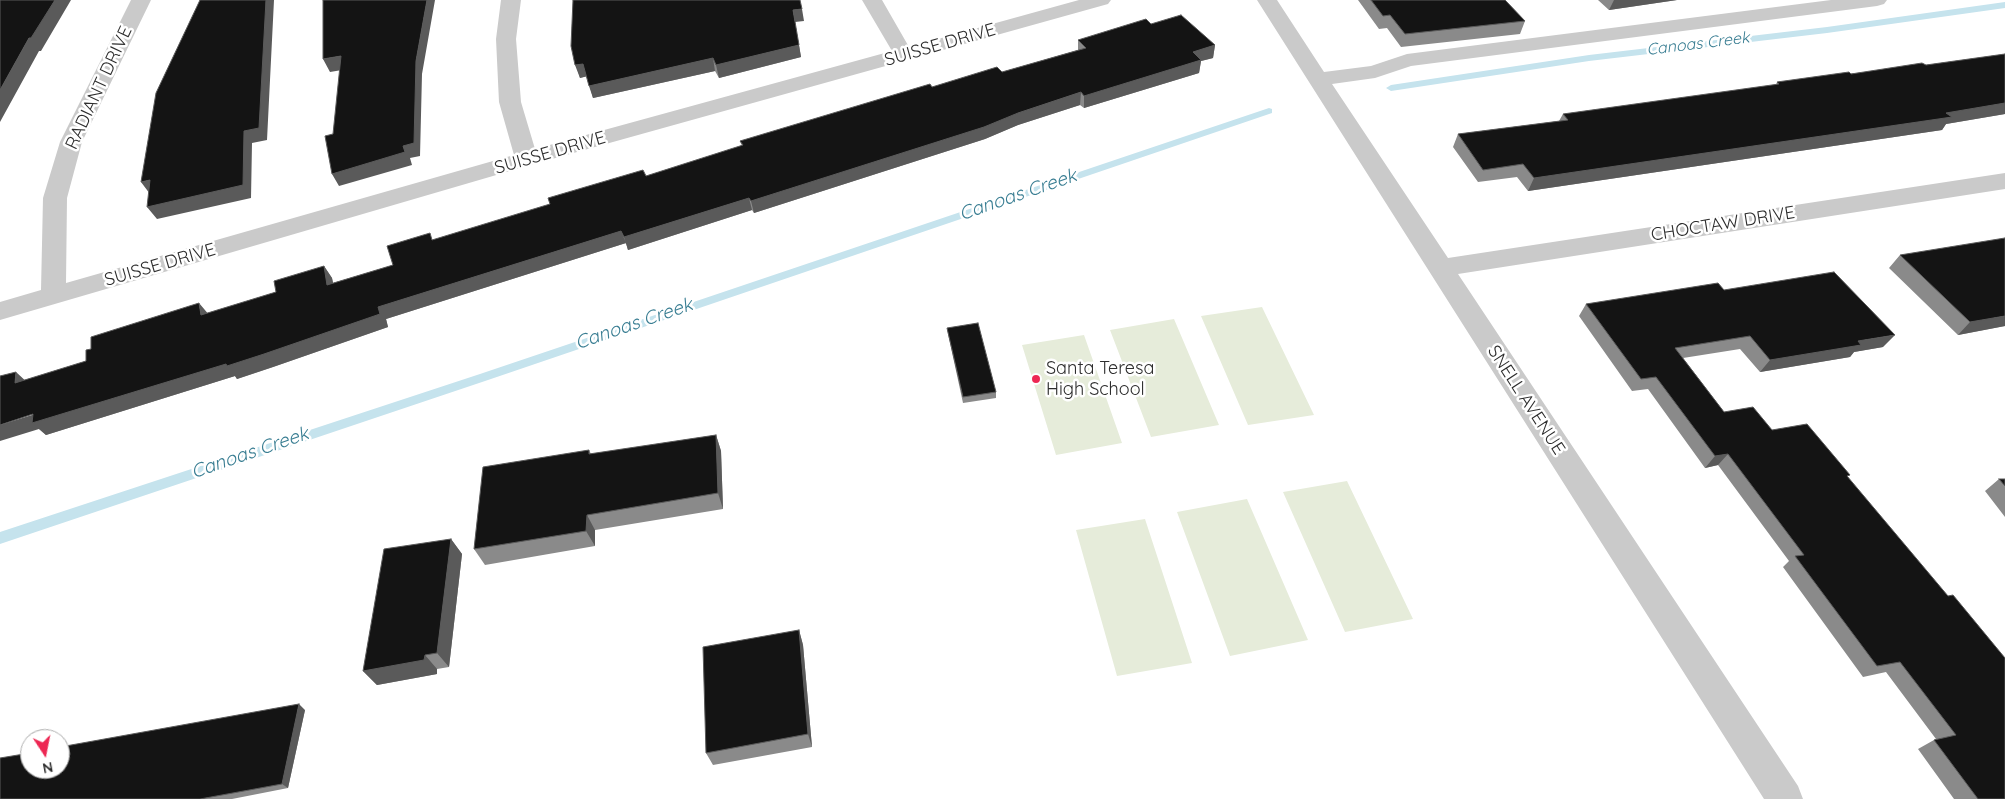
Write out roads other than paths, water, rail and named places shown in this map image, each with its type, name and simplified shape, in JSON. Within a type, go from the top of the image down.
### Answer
[{"type":"street","name":"RADIANT DRIVE","points":[[52,296],[55,268],[55,198],[71,142],[141,0]]},
{"type":"street","points":[[511,0],[506,39],[510,102],[526,159]]},
{"type":"street","points":[[872,0],[904,55]]},
{"type":"street","name":"SUISSE DRIVE","points":[[0,311],[526,159],[1101,0]]},
{"type":"street","name":"SNELL AVENUE","points":[[1267,0],[1785,799]]},
{"type":"street","points":[[1318,79],[1375,72],[1407,60],[1877,0]]},
{"type":"street","name":"CHOCTAW DRIVE","points":[[1440,268],[2005,181]]},
{"type":"waterway","name":"Canoas Creek","points":[[1391,88],[1589,58],[1827,30],[2005,5]]},
{"type":"waterway","name":"Canoas Creek","points":[[0,538],[484,377],[1269,111]]},
{"type":"place","name":"Santa Teresa High School","points":[[1036,379]]}]
